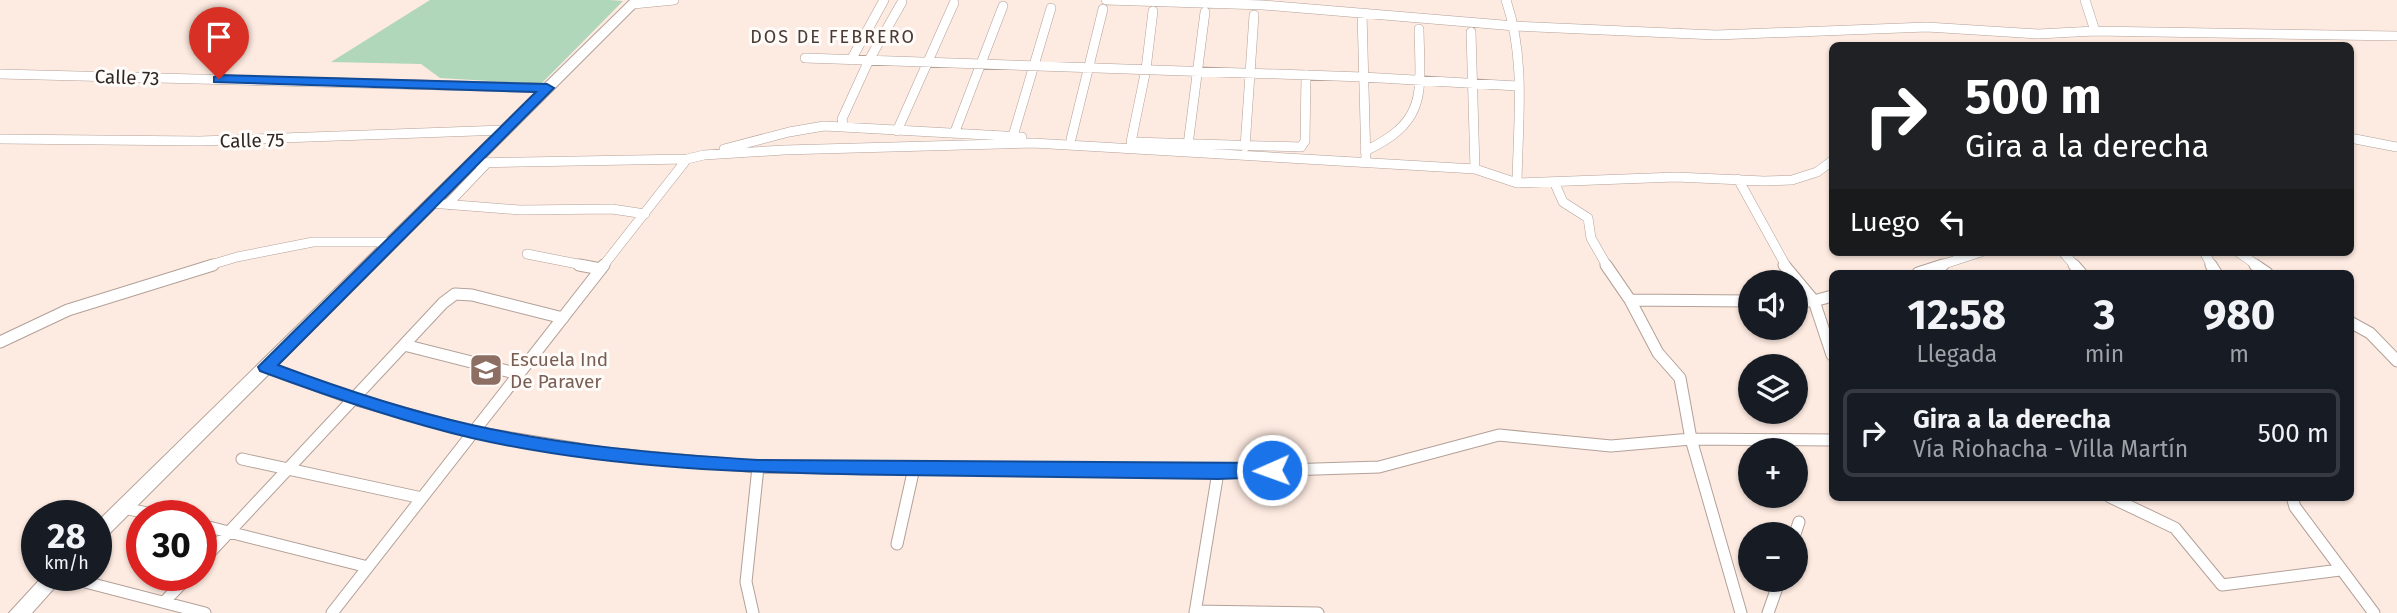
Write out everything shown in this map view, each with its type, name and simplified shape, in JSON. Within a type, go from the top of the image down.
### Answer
[{"type":"main road","points":[[112,520],[430,203],[479,163],[504,130],[635,2]]},
{"type":"main road","points":[[19,613],[40,591]]},
{"type":"street","points":[[635,2],[674,0]]},
{"type":"street","points":[[851,60],[884,0]]},
{"type":"street","points":[[1506,0],[1515,26],[1520,55],[1517,86],[1517,183]]},
{"type":"street","points":[[2085,0],[2095,31]]},
{"type":"street","points":[[843,125],[842,119],[869,60],[902,2]]},
{"type":"street","points":[[897,131],[954,3]]},
{"type":"street","points":[[1071,139],[1104,5],[1263,3],[1515,26],[1716,35],[1927,27],[2038,34],[2095,31],[2397,36]]},
{"type":"street","points":[[1188,145],[1204,5]]},
{"type":"street","points":[[954,134],[1003,6]]},
{"type":"street","points":[[1013,136],[1051,8]]},
{"type":"street","points":[[1131,142],[1146,69],[1153,11]]},
{"type":"street","points":[[1362,13],[1366,162]]},
{"type":"street","points":[[1245,147],[1254,15]]},
{"type":"street","points":[[1365,151],[1388,139],[1410,120],[1419,88],[1419,29]]},
{"type":"street","points":[[1471,32],[1475,169]]},
{"type":"street","points":[[805,58],[1363,77],[1517,86]]},
{"type":"street","name":"Calle 73","points":[[0,74],[547,88]]},
{"type":"street","points":[[447,205],[479,163],[687,159],[772,135],[843,125],[851,129],[954,134],[1188,145],[1301,147],[1305,141],[1306,75]]},
{"type":"street","points":[[783,150],[810,128]]},
{"type":"street","name":"Calle 75","points":[[0,139],[200,141],[504,130]]},
{"type":"street","points":[[2354,139],[2397,147]]},
{"type":"street","points":[[704,155],[783,150],[1033,144],[1475,169],[1517,183],[1555,184],[1676,177],[1792,180],[1817,172],[1829,163]]},
{"type":"street","points":[[331,613],[687,159]]},
{"type":"street","points":[[1738,179],[1782,262],[1814,301],[1829,346]]},
{"type":"street","points":[[1555,184],[1563,202],[1588,218],[1591,238],[1618,286],[1630,300],[1658,353],[1680,378],[1691,439],[1741,613]]},
{"type":"street","points":[[430,203],[520,210],[612,209],[645,214]]},
{"type":"street","points":[[0,342],[68,310],[237,257],[313,242],[391,242]]},
{"type":"street","points":[[527,254],[601,269]]},
{"type":"street","points":[[1927,270],[1969,256]]},
{"type":"street","points":[[2066,256],[2078,270]]},
{"type":"street","points":[[2244,256],[2263,270]]},
{"type":"street","points":[[217,545],[443,303],[455,294],[472,295],[563,318]]},
{"type":"street","points":[[1808,301],[1829,297]]},
{"type":"street","points":[[1630,300],[1738,301]]},
{"type":"street","points":[[2354,324],[2370,333],[2397,361]]},
{"type":"street","points":[[404,345],[519,374]]},
{"type":"street","points":[[266,367],[353,399],[473,432],[604,453],[758,467],[1218,472],[1379,467],[1499,435],[1611,446],[1691,439],[1829,440]]},
{"type":"street","points":[[242,459],[422,498]]},
{"type":"street","points":[[752,613],[746,582],[758,467]]},
{"type":"street","points":[[897,544],[914,468]]},
{"type":"street","points":[[1218,472],[1195,612],[1318,613]]},
{"type":"street","points":[[2118,501],[2175,528],[2222,585],[2340,570]]},
{"type":"street","points":[[2293,501],[2340,570],[2374,613]]},
{"type":"street","points":[[217,529],[368,567]]},
{"type":"street","points":[[112,589],[205,613]]},
{"type":"street","points":[[164,603],[175,591]]},
{"type":"street","points":[[1769,613],[1776,592]]},
{"type":"green space","points":[[430,0],[623,1],[541,84],[440,78],[421,64],[331,62]]},
{"type":"place","name":"Escuela Ind De Paraver","points":[[486,370]]},
{"type":"district","name":"DOS DE FEBRERO","points":[[833,37]]},
{"type":"route","points":[[219,79],[547,88],[266,367],[353,399],[473,432],[532,443],[680,462],[758,467],[1218,472],[1272,470]]}]
